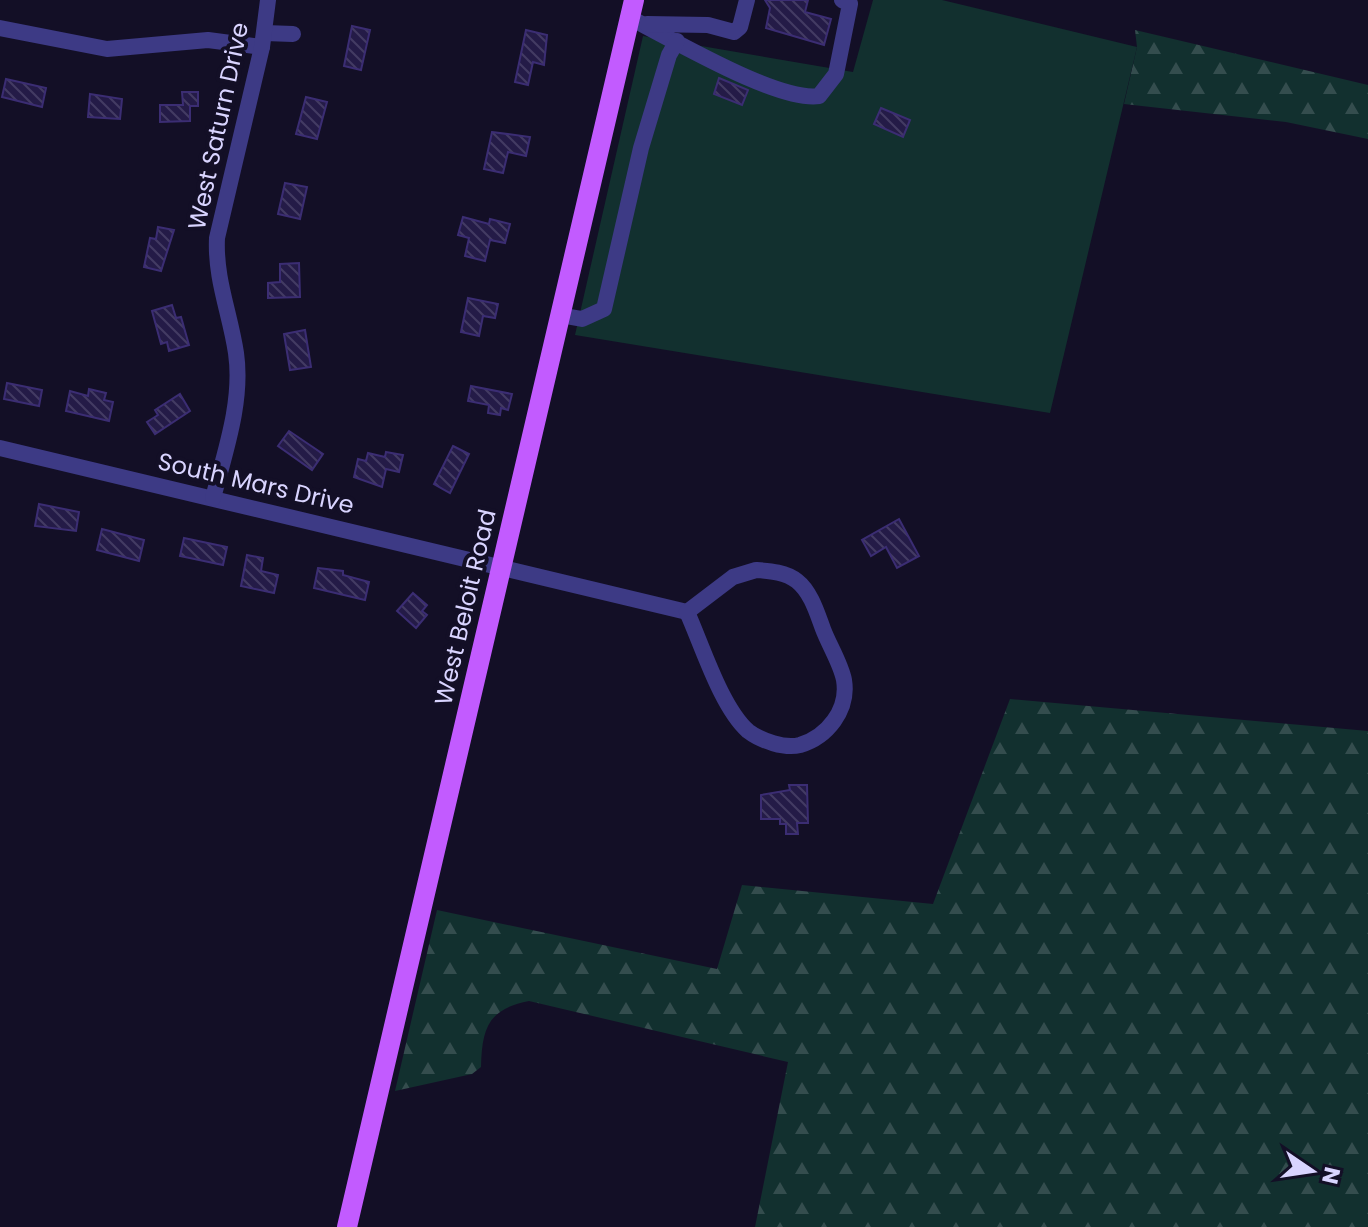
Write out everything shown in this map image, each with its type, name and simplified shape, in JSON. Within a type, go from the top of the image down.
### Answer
[{"type":"main road","name":"West Beloit Road","points":[[347,1227],[560,315],[635,14]]},
{"type":"street","name":"West Saturn Drive","points":[[213,498],[232,420],[238,371],[216,270],[217,238],[263,40],[268,0]]},
{"type":"street","points":[[635,14],[734,32],[740,27],[747,0]]},
{"type":"street","points":[[635,14],[677,41],[771,88],[803,98],[819,96],[836,74],[850,4],[842,0]]},
{"type":"street","points":[[0,28],[107,49],[208,40],[263,40],[293,34]]},
{"type":"street","points":[[560,315],[582,319],[604,309],[641,148],[669,55],[677,41]]},
{"type":"street","name":"South Mars Drive","points":[[0,448],[501,565],[687,612]]},
{"type":"street","points":[[756,570],[778,572],[797,581],[811,598],[844,680],[843,700],[835,721],[817,740],[794,746],[771,743],[749,732],[732,710],[687,612],[733,577],[756,570]]},
{"type":"green space","points":[[873,0],[942,0],[1137,47],[1050,413],[575,335],[643,36],[853,72]]},
{"type":"green space","points":[[1135,30],[1368,85],[1368,139],[1286,122],[1124,104],[1137,47]]},
{"type":"green space","points":[[1010,699],[1368,731],[1368,1227],[755,1227],[788,1062],[529,1001],[504,1009],[490,1022],[483,1041],[481,1067],[472,1074],[395,1091],[437,910],[717,969],[742,885],[933,904]]},
{"type":"building","points":[[765,0],[808,0],[805,12],[831,19],[824,45],[766,28],[770,8]]},
{"type":"building","points":[[352,26],[370,30],[361,70],[344,66]]},
{"type":"building","points":[[526,30],[547,35],[544,65],[533,62],[528,85],[515,82]]},
{"type":"building","points":[[719,78],[748,90],[742,105],[714,94]]},
{"type":"building","points":[[6,79],[46,88],[42,107],[2,97]]},
{"type":"building","points":[[182,92],[198,92],[198,106],[190,106],[190,121],[160,122],[160,105],[183,105]]},
{"type":"building","points":[[90,94],[122,99],[120,119],[88,117]]},
{"type":"building","points":[[306,97],[327,102],[317,139],[296,134]]},
{"type":"building","points":[[881,108],[910,120],[903,137],[874,124]]},
{"type":"building","points":[[492,132],[530,137],[526,156],[508,152],[503,173],[484,169]]},
{"type":"building","points":[[285,183],[307,187],[300,219],[278,214]]},
{"type":"building","points":[[463,217],[489,224],[490,219],[510,224],[505,243],[490,240],[485,261],[465,256],[469,238],[458,235]]},
{"type":"building","points":[[158,227],[174,230],[161,271],[144,267],[150,238],[156,239]]},
{"type":"building","points":[[299,263],[300,297],[268,298],[268,283],[280,282],[280,264]]},
{"type":"building","points":[[468,298],[498,304],[495,318],[483,316],[479,336],[461,332]]},
{"type":"building","points":[[172,305],[176,318],[181,317],[189,345],[169,351],[167,342],[161,344],[152,311]]},
{"type":"building","points":[[305,330],[311,367],[290,370],[284,334]]},
{"type":"building","points":[[7,383],[42,390],[39,406],[4,399]]},
{"type":"building","points":[[471,386],[512,394],[508,410],[501,408],[500,415],[488,413],[489,405],[468,401]]},
{"type":"building","points":[[89,389],[106,393],[104,400],[113,402],[109,421],[66,411],[70,391],[88,396]]},
{"type":"building","points":[[180,394],[190,411],[155,434],[147,422],[158,415],[155,410]]},
{"type":"building","points":[[289,431],[323,454],[312,470],[278,446]]},
{"type":"building","points":[[453,446],[469,454],[450,493],[434,484]]},
{"type":"building","points":[[386,452],[403,455],[399,472],[386,469],[382,487],[354,477],[358,459],[366,461],[368,453],[385,457]]},
{"type":"building","points":[[39,504],[79,512],[76,531],[35,526]]},
{"type":"building","points":[[899,519],[919,556],[897,568],[886,547],[871,556],[862,540]]},
{"type":"building","points":[[102,529],[144,540],[139,561],[97,550]]},
{"type":"building","points":[[184,538],[227,547],[223,565],[180,556]]},
{"type":"building","points":[[247,555],[263,558],[261,571],[278,575],[274,593],[241,586]]},
{"type":"building","points":[[318,568],[343,571],[343,575],[369,582],[365,600],[314,588]]},
{"type":"building","points":[[413,593],[427,605],[422,611],[427,615],[416,628],[397,611]]},
{"type":"building","points":[[789,785],[807,785],[808,823],[797,823],[798,834],[786,834],[786,824],[780,824],[780,819],[761,819],[761,795],[790,790]]}]
